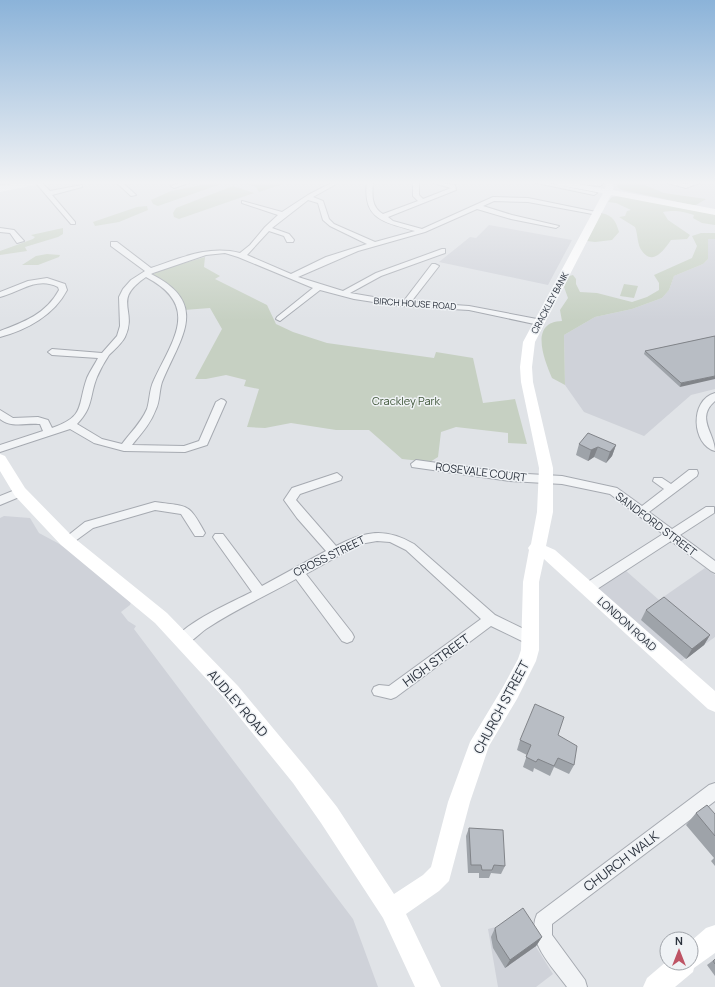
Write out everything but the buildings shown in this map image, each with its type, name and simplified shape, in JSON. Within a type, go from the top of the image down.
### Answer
[{"type":"street","points":[[267,228],[286,235],[290,240]]},
{"type":"street","points":[[241,254],[252,247],[267,228]]},
{"type":"street","points":[[339,228],[374,244]]},
{"type":"street","points":[[413,228],[423,231]]},
{"type":"street","points":[[291,277],[328,259],[429,228]]},
{"type":"street","name":"CRACKLEY BANK","points":[[536,548],[545,512],[546,468],[527,382],[526,367],[529,342],[590,228]]},
{"type":"street","points":[[0,230],[12,230],[20,241]]},
{"type":"street","points":[[114,244],[148,273],[175,293],[181,309],[181,325],[177,345],[155,387],[152,408],[124,448]]},
{"type":"street","points":[[343,295],[371,276],[442,250]]},
{"type":"street","name":"BIRCH HOUSE ROAD","points":[[71,425],[82,413],[86,404],[92,377],[104,356],[121,337],[124,326],[123,297],[134,282],[148,273],[205,253],[225,251],[241,254],[318,288],[343,295],[405,304],[469,308],[539,322]]},
{"type":"street","points":[[405,304],[435,266]]},
{"type":"street","points":[[0,295],[32,282],[58,283],[62,286],[63,290],[54,304],[43,315],[0,334]]},
{"type":"street","points":[[280,319],[318,288]]},
{"type":"street","points":[[52,352],[104,356]]},
{"type":"street","points":[[715,396],[704,405],[700,422],[705,435],[715,448]]},
{"type":"street","points":[[0,449],[71,425],[98,441],[124,448],[185,449],[203,443],[221,402]]},
{"type":"street","points":[[0,412],[7,420],[13,422],[33,420],[44,422],[49,433]]},
{"type":"street","name":"AUDLEY ROAD","points":[[0,459],[20,492],[68,541],[144,602],[182,640],[231,692],[300,776],[329,815],[391,910],[428,987]]},
{"type":"street","name":"ROSEVALE COURT","points":[[416,464],[477,473],[546,479]]},
{"type":"street","points":[[641,512],[693,473]]},
{"type":"street","points":[[334,552],[300,516],[290,500],[296,491],[337,477]]},
{"type":"street","name":"SANDFORD STREET","points":[[546,479],[562,480],[613,491],[715,568]]},
{"type":"street","points":[[658,481],[671,489]]},
{"type":"street","points":[[0,501],[20,492]]},
{"type":"street","points":[[68,541],[89,525],[154,506],[184,510],[189,515],[199,533]]},
{"type":"street","points":[[587,589],[710,510]]},
{"type":"street","name":"CROSS STREET","points":[[182,640],[201,625],[334,552],[364,538],[382,536],[395,538],[410,547],[490,619],[531,640]]},
{"type":"street","points":[[219,537],[259,592]]},
{"type":"street","name":"LONDON ROAD","points":[[536,548],[549,554],[587,589],[713,697]]},
{"type":"street","name":"CHURCH STREET","points":[[391,910],[431,883],[441,873],[459,802],[480,742],[510,693],[527,661],[531,640],[531,582],[536,548]]},
{"type":"street","points":[[297,572],[347,638]]},
{"type":"street","name":"HIGH STREET","points":[[378,691],[391,692],[490,619]]},
{"type":"street","name":"CHURCH WALK","points":[[578,987],[543,938],[542,920],[715,791]]},
{"type":"street","points":[[699,951],[714,939]]},
{"type":"street","points":[[656,987],[675,971]]},
{"type":"shaded area","points":[[486,228],[506,228],[572,240],[548,285],[439,262],[470,237],[476,238]]},
{"type":"shaded area","points":[[708,239],[715,239],[715,389],[691,395],[644,436],[584,412],[565,385],[564,335],[595,317],[632,309],[662,298],[669,290],[674,276],[703,264],[708,259]]},
{"type":"shaded area","points":[[4,516],[30,518],[39,533],[65,547],[131,602],[130,605],[121,612],[128,621],[136,626],[134,629],[353,919],[378,987],[0,987],[0,518]]},
{"type":"shaded area","points":[[705,568],[715,575],[715,637],[680,662],[596,589],[625,570],[659,600]]},
{"type":"shaded area","points":[[518,918],[553,974],[536,987],[498,987],[488,929],[503,925]]},
{"type":"green space","points":[[63,228],[63,234],[58,237],[25,247],[27,251],[0,255],[0,251],[35,237],[31,235]]},
{"type":"green space","points":[[593,228],[618,228],[619,232],[612,240],[595,242],[587,241]]},
{"type":"green space","points":[[635,228],[680,228],[690,235],[687,239],[671,240],[662,252],[654,257],[650,257],[640,249]]},
{"type":"green space","points":[[701,233],[715,233],[715,239],[708,239],[708,259],[703,264],[674,276],[669,290],[662,298],[632,309],[595,317],[564,335],[565,385],[552,378],[543,352],[542,334],[545,328],[552,323],[562,321],[560,310],[568,298],[564,287],[569,276],[573,275],[576,279],[576,284],[580,292],[597,293],[632,302],[647,297],[659,290],[659,283],[654,275],[692,258],[697,246],[692,236]]},
{"type":"green space","points":[[47,254],[60,255],[59,257],[38,265],[22,265],[36,256]]},
{"type":"green space","name":"Crackley Park","points":[[205,257],[204,267],[220,276],[215,279],[267,305],[276,324],[293,332],[327,343],[434,358],[436,352],[473,358],[483,403],[515,399],[527,444],[508,443],[508,433],[456,427],[441,432],[438,457],[430,462],[402,459],[369,430],[336,430],[291,423],[265,428],[247,427],[259,389],[244,386],[246,380],[226,375],[206,379],[195,379],[222,329],[210,308],[184,310],[169,285],[152,275],[160,270]]},
{"type":"green space","points":[[624,284],[638,286],[634,298],[620,296]]}]
